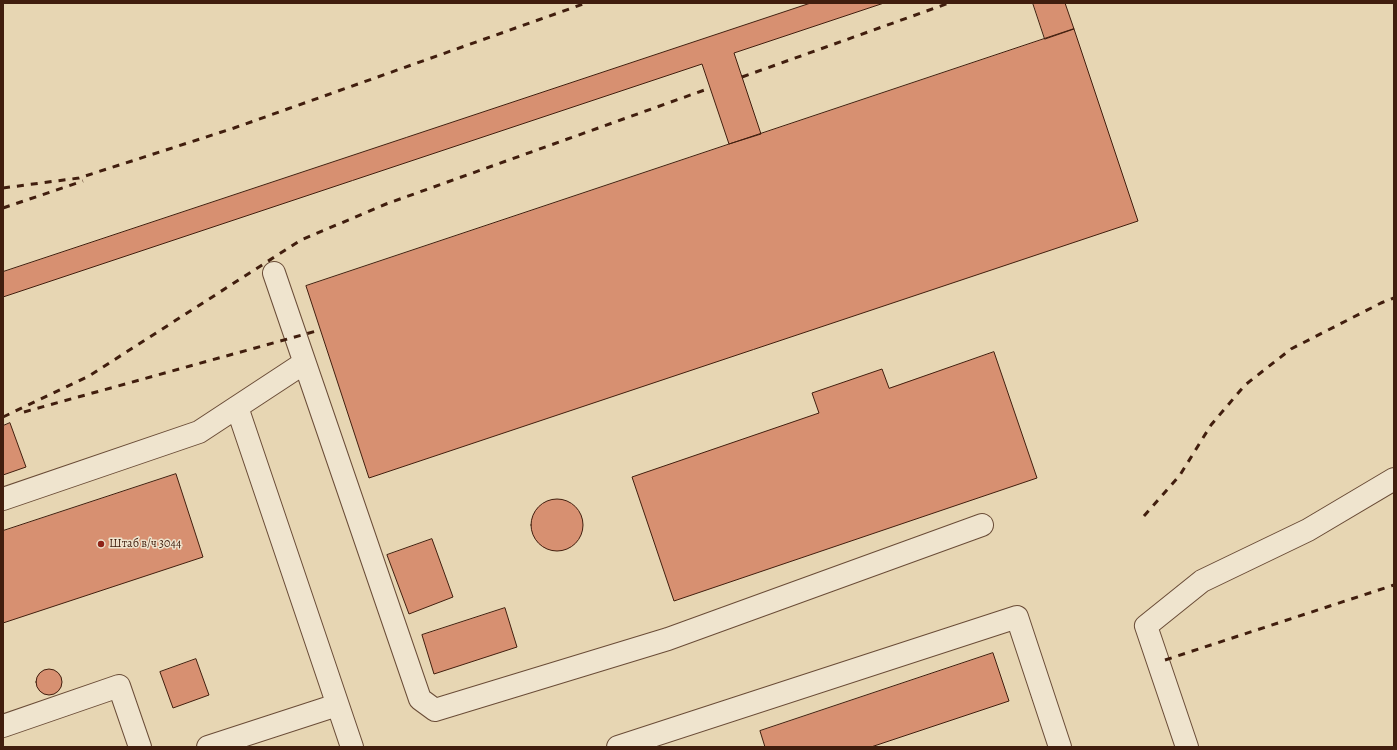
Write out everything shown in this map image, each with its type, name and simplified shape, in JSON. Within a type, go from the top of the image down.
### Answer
[{"type":"lane","points":[[274,273],[420,699],[435,710],[668,639],[982,525]]},
{"type":"lane","points":[[3,499],[199,432],[304,362]]},
{"type":"lane","points":[[236,407],[352,747]]},
{"type":"lane","points":[[1187,747],[1146,626],[1202,581],[1308,530],[1394,479]]},
{"type":"lane","points":[[618,747],[1017,617],[1060,747]]},
{"type":"lane","points":[[3,726],[119,686],[140,747]]},
{"type":"lane","points":[[208,747],[338,705]]},
{"type":"building","points":[[811,3],[884,3],[734,53],[761,134],[729,144],[702,64],[3,297],[3,272]]},
{"type":"building","points":[[1033,3],[1065,3],[1074,29],[1045,39]]},
{"type":"building","points":[[1074,29],[1138,221],[369,478],[306,286]]},
{"type":"building","points":[[994,352],[1037,478],[674,601],[632,477],[819,413],[812,393],[882,369],[889,388]]},
{"type":"building","points":[[10,423],[26,467],[3,475],[3,426]]},
{"type":"building","name":"Штаб в/ч 3044","points":[[176,474],[203,557],[3,623],[3,531]]},
{"type":"building","points":[[557,499],[567,501],[575,507],[581,515],[583,525],[581,535],[575,543],[567,549],[557,551],[547,549],[539,543],[533,535],[531,525],[533,515],[539,507],[547,501]]},
{"type":"building","points":[[432,539],[453,597],[409,614],[387,555]]},
{"type":"building","points":[[505,608],[517,647],[434,674],[422,635]]},
{"type":"building","points":[[993,653],[1009,701],[871,747],[765,747],[760,731]]},
{"type":"building","points":[[196,659],[209,695],[173,708],[160,672]]},
{"type":"building","points":[[49,669],[58,673],[62,682],[58,691],[49,695],[40,691],[36,682],[40,673]]},
{"type":"railway","points":[[3,188],[79,178],[234,128],[586,3]]},
{"type":"railway","points":[[742,77],[949,3]]},
{"type":"railway","points":[[3,417],[89,376],[301,240],[386,204],[710,88]]},
{"type":"railway","points":[[3,208],[83,181]]},
{"type":"railway","points":[[1144,516],[1180,475],[1211,425],[1245,385],[1291,349],[1381,303],[1394,298]]},
{"type":"railway","points":[[24,412],[320,330]]},
{"type":"railway","points":[[1165,660],[1394,585]]},
{"type":"place","name":"Штаб в/ч 3044","points":[[101,544]]}]
